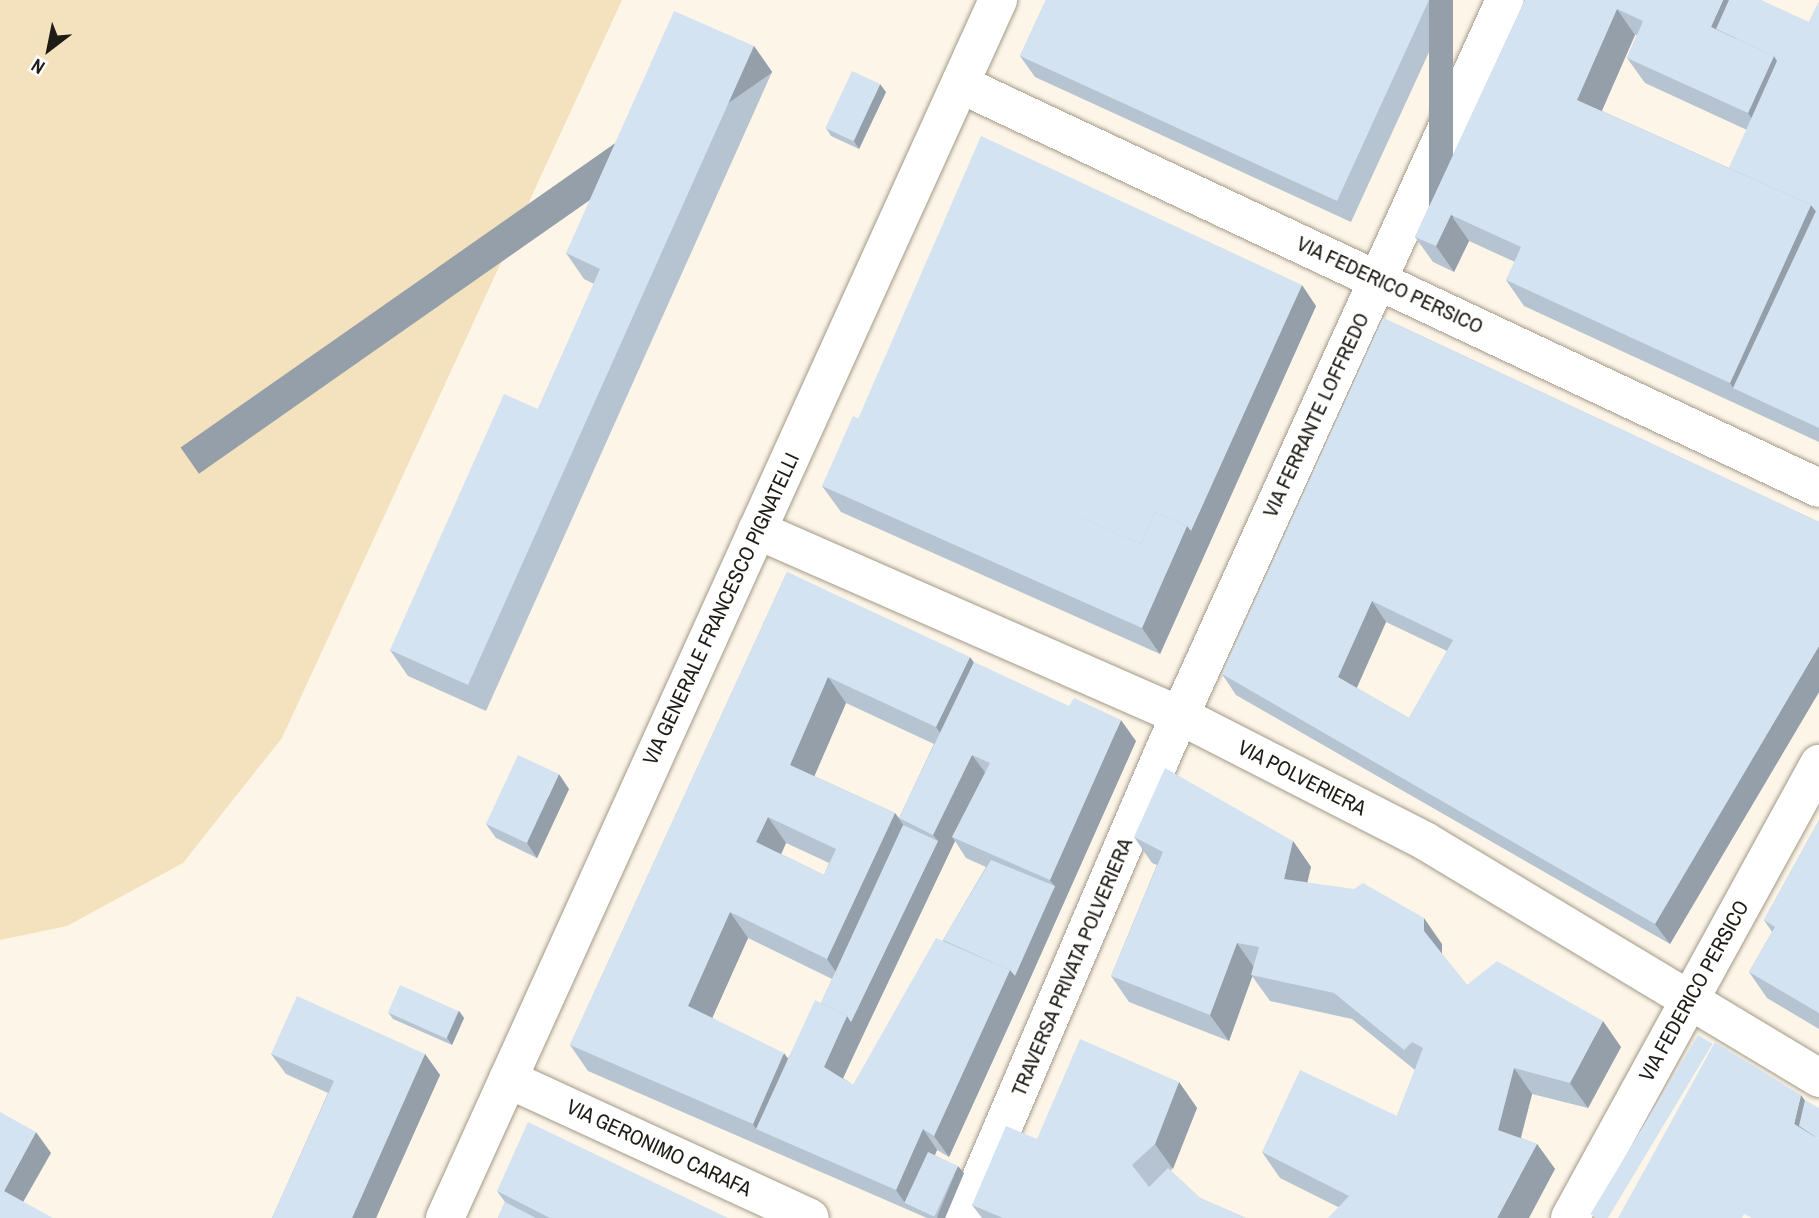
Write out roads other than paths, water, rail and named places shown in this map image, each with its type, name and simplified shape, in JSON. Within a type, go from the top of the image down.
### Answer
[{"type":"street","name":"VIA GENERALE FRANCESCO PIGNATELLI","points":[[444,1218],[998,0]]},
{"type":"street","name":"VIA FERRANTE LOFFREDO","points":[[1179,715],[1505,0]]},
{"type":"street","name":"VIA FEDERICO PERSICO","points":[[960,83],[1819,488]]},
{"type":"street","name":"VIA POLVERIERA","points":[[757,530],[1179,715],[1425,841],[1819,1078]]},
{"type":"street","name":"TRAVERSA PRIVATA POLVERIERA","points":[[964,1218],[1179,715]]},
{"type":"street","name":"VIA FEDERICO PERSICO","points":[[1570,1218],[1819,764]]},
{"type":"street","name":"VIA GERONIMO CARAFA","points":[[508,1079],[810,1218]]}]
